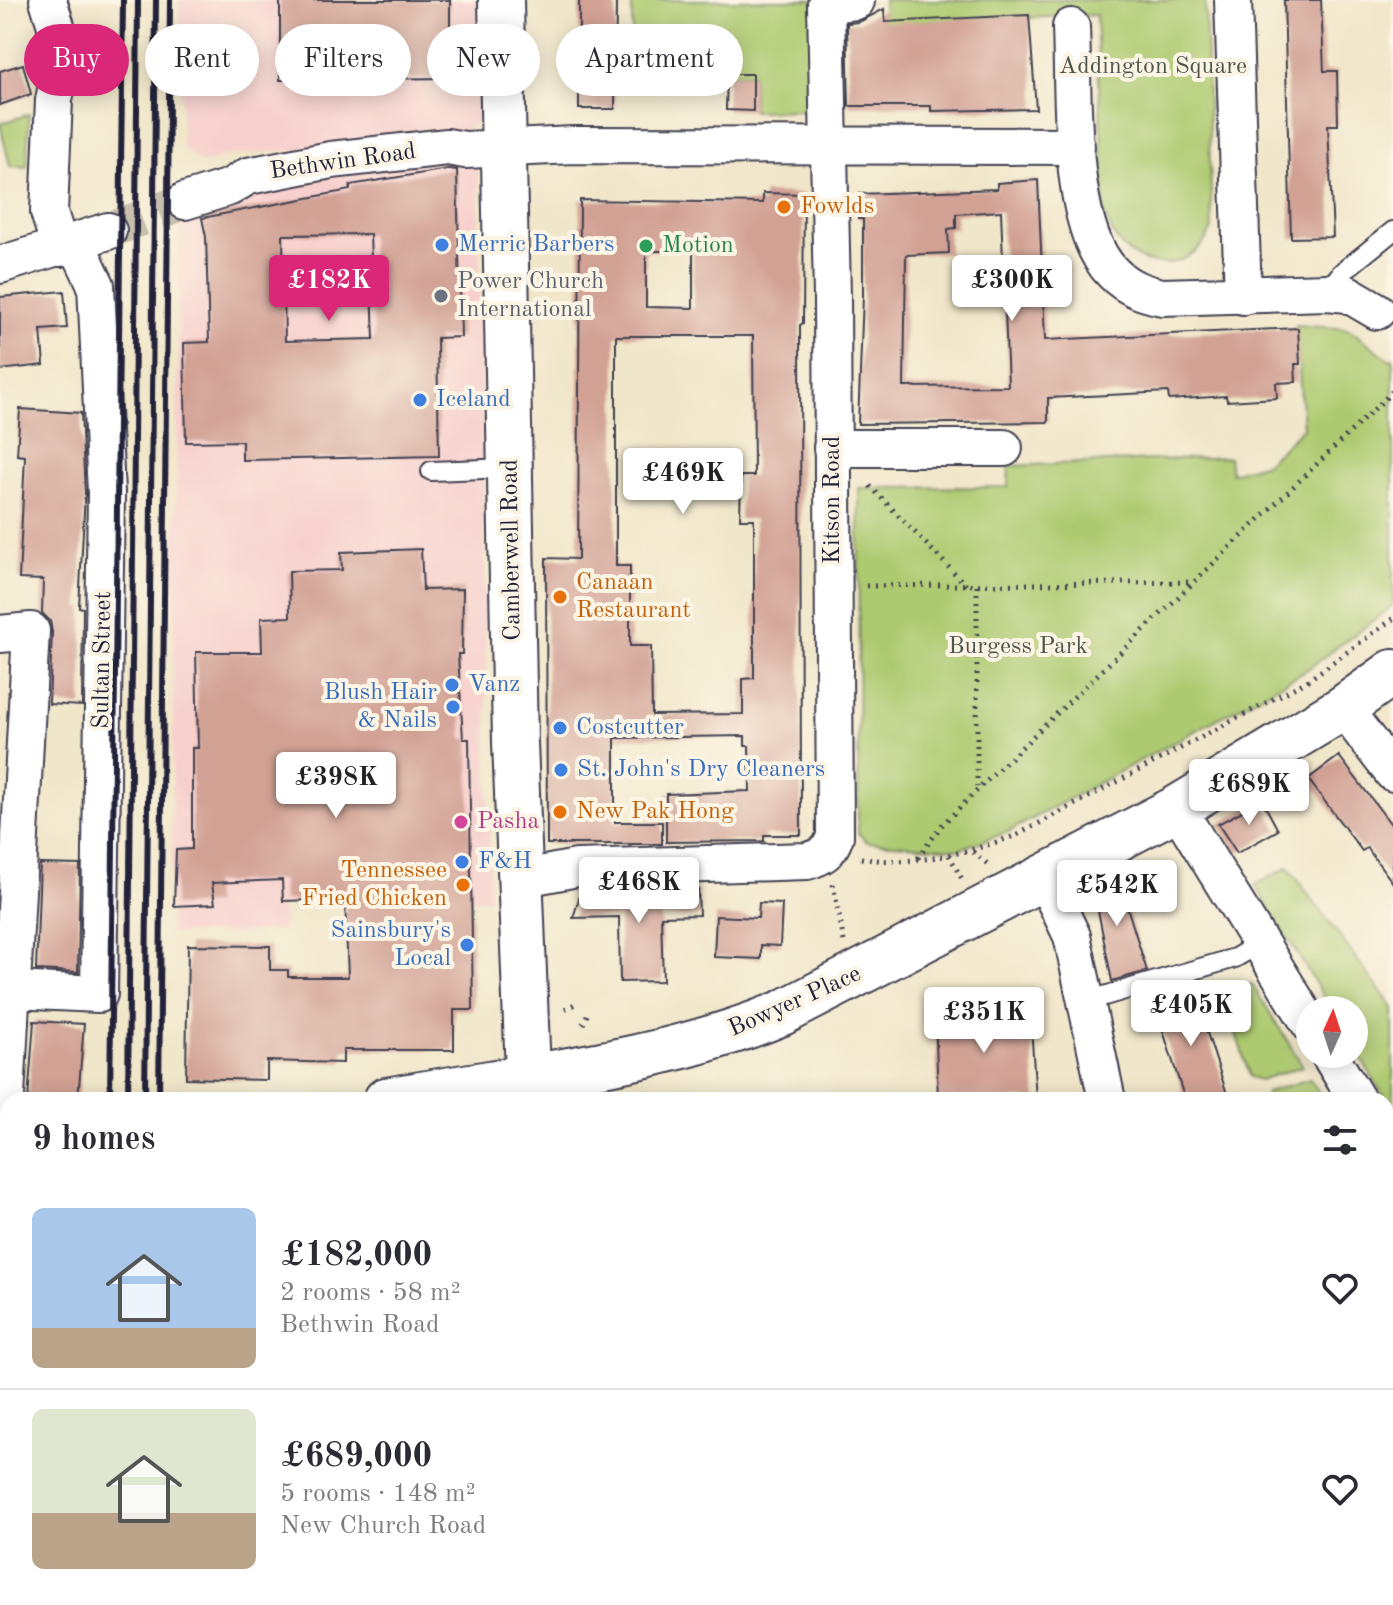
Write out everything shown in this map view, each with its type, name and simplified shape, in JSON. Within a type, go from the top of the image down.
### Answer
[{"type":"main road","name":"Camberwell Road","points":[[501,0],[519,879],[529,1087]]},
{"type":"main road","name":"Bowyer Place","points":[[474,1092],[529,1087],[745,1028],[859,975],[1177,808],[1343,708],[1393,672]]},
{"type":"street","points":[[48,0],[64,52],[54,100],[49,212],[82,241]]},
{"type":"street","points":[[1233,0],[1243,296]]},
{"type":"street","name":"Kitson Road","points":[[827,852],[835,836],[826,4],[856,1]]},
{"type":"street","points":[[1071,27],[1076,146],[1085,219],[1098,252],[1112,272],[1137,291],[1162,297],[1327,292],[1348,294],[1377,311]]},
{"type":"street","points":[[505,148],[1076,146]]},
{"type":"street","name":"Bethwin Road","points":[[185,201],[230,187],[248,176],[331,160],[447,147],[505,148]]},
{"type":"street","points":[[0,265],[82,241]]},
{"type":"street","name":"Sultan Street","points":[[12,990],[99,994],[106,493],[96,285],[82,241]]},
{"type":"street","points":[[832,448],[1004,448]]},
{"type":"street","points":[[7,1092],[12,990],[7,930],[16,633]]},
{"type":"street","points":[[1343,708],[1393,773]]},
{"type":"street","points":[[1177,808],[1296,1002]]},
{"type":"street","points":[[519,879],[577,868],[807,861],[827,852]]},
{"type":"street","points":[[1044,878],[1072,936],[1105,1092]]},
{"type":"street","points":[[1338,1068],[1352,1092]]},
{"type":"lane","points":[[1327,292],[1341,273],[1393,231]]},
{"type":"lane","points":[[431,471],[510,468]]},
{"type":"lane","points":[[1087,1001],[1235,958],[1259,944]]},
{"type":"path","points":[[917,859],[941,826],[977,790],[1393,391]]},
{"type":"path","points":[[870,486],[967,585]]},
{"type":"path","points":[[833,587],[1193,582]]},
{"type":"path","points":[[977,585],[977,790]]},
{"type":"path","points":[[845,945],[827,852],[884,862],[972,852],[1017,835],[1307,681],[1393,619]]},
{"type":"path","points":[[949,855],[966,885]]},
{"type":"path","points":[[565,1009],[577,1003]]},
{"type":"path","points":[[583,1024],[588,1013]]},
{"type":"shaded area","points":[[180,0],[485,0],[484,24],[427,24],[427,96],[482,96],[481,120],[453,138],[224,156],[202,164],[182,147],[181,96],[259,96],[259,24],[180,24]]},
{"type":"shaded area","points":[[468,158],[478,165],[490,899],[282,905],[283,931],[170,934],[180,209],[192,186]]},
{"type":"green space","points":[[632,0],[814,0],[813,110],[753,111],[753,74],[743,74],[743,24],[632,24]]},
{"type":"green space","name":"Addington Square","points":[[884,0],[1205,0],[1212,229],[1201,246],[1187,257],[1171,263],[1154,263],[1138,258],[1124,248],[1112,233],[1105,213],[1096,15],[883,24]]},
{"type":"green space","points":[[29,114],[27,167],[10,166],[0,124]]},
{"type":"green space","name":"Burgess Park","points":[[1296,325],[1349,329],[1390,360],[1393,358],[1393,606],[1302,673],[1008,832],[959,849],[867,842],[858,833],[859,488],[1008,487],[1009,466],[1229,457],[1231,473],[1266,463],[1303,428]]},
{"type":"green space","points":[[1288,867],[1393,1008],[1393,1092],[1381,1092],[1367,1068],[1368,996],[1323,996],[1255,885]]},
{"type":"green space","points":[[1252,984],[1296,1055],[1297,1068],[1260,1080],[1250,1077],[1225,999],[1227,991]]},
{"type":"green space","points":[[1310,1079],[1319,1092],[1267,1092]]},
{"type":"building","points":[[280,0],[450,0],[450,24],[427,24],[427,78],[411,78],[411,24],[280,24]]},
{"type":"building","points":[[579,0],[616,0],[616,24],[579,24]]},
{"type":"building","points":[[1284,0],[1321,0],[1324,71],[1337,71],[1338,125],[1328,125],[1333,237],[1291,238]]},
{"type":"building","points":[[884,9],[885,22],[1029,15],[1036,109],[931,111],[931,106],[849,106],[847,23],[859,22]]},
{"type":"building","points":[[23,64],[25,96],[0,105],[0,71]]},
{"type":"building","points":[[743,74],[753,74],[753,111],[726,110],[726,96],[743,96]]},
{"type":"building","points":[[579,96],[615,96],[615,109],[579,109]]},
{"type":"building","points":[[457,170],[461,337],[437,338],[439,456],[242,460],[242,441],[186,442],[184,343],[209,342],[206,237],[202,218],[350,190],[350,185]],"holes":[[[370,234],[374,339],[285,341],[283,235]]]},
{"type":"building","points":[[1038,180],[1045,340],[1298,328],[1300,364],[1295,364],[1296,382],[1276,383],[1277,398],[1227,401],[1226,396],[1169,400],[1168,392],[1048,398],[1048,422],[858,424],[863,296],[863,219],[858,219],[859,194],[997,189],[997,183]],"holes":[[[1001,211],[1008,386],[904,387],[906,255],[949,253],[948,229],[956,228],[956,214]]]},
{"type":"building","points":[[763,193],[804,194],[803,323],[800,325],[801,835],[764,835],[764,841],[666,842],[666,794],[750,791],[749,746],[745,746],[745,736],[615,738],[615,822],[662,822],[662,844],[547,844],[546,558],[578,559],[580,200],[763,203]],"holes":[[[646,251],[693,251],[693,308],[646,307]],[[616,336],[753,336],[754,476],[741,476],[740,519],[754,519],[754,678],[743,679],[743,714],[652,715],[651,646],[630,646],[630,566],[616,566]]]},
{"type":"building","points":[[64,291],[67,328],[41,330],[44,365],[0,370],[0,297]]},
{"type":"building","points":[[20,409],[81,413],[85,493],[79,607],[83,608],[82,706],[49,704],[52,632],[50,621],[42,613],[43,580],[19,579],[25,456],[17,455]]},
{"type":"building","points":[[421,549],[423,590],[463,589],[462,654],[458,654],[463,739],[469,739],[473,1010],[454,1010],[454,1050],[343,1050],[343,1063],[267,1061],[267,1080],[186,1078],[188,945],[270,946],[270,970],[288,970],[288,977],[348,977],[345,899],[283,901],[282,880],[212,883],[215,904],[174,906],[176,850],[192,849],[192,748],[198,748],[196,652],[262,652],[261,618],[290,617],[289,571],[342,570],[341,552]]},
{"type":"building","points":[[1339,756],[1393,827],[1393,883],[1367,848],[1362,851],[1308,779]]},
{"type":"building","points":[[1262,800],[1278,830],[1237,853],[1218,824]]},
{"type":"building","points":[[40,864],[80,865],[78,972],[36,970]]},
{"type":"building","points":[[1115,868],[1147,971],[1112,981],[1092,880]]},
{"type":"building","points":[[698,890],[699,915],[661,916],[663,981],[620,982],[619,917],[573,918],[581,892]]},
{"type":"building","points":[[759,903],[782,904],[780,946],[761,945],[761,959],[714,957],[716,916],[758,918]]},
{"type":"building","points":[[1193,990],[1226,1092],[1182,1092],[1154,1002]]},
{"type":"building","points":[[935,1010],[1030,1012],[1036,1092],[938,1092]]},
{"type":"building","points":[[34,1021],[84,1024],[79,1092],[29,1092]]},
{"type":"tunnel","points":[[108,231],[185,201]]},
{"type":"railway","points":[[110,1092],[123,0]]},
{"type":"railway","points":[[128,1092],[138,0]]},
{"type":"railway","points":[[145,1092],[156,0]]},
{"type":"railway","points":[[159,1092],[170,0]]},
{"type":"place","name":"Fowlds","points":[[784,207]]},
{"type":"place","name":"Merric Barbers","points":[[442,245]]},
{"type":"place","name":"Motion","points":[[646,246]]},
{"type":"place","name":"Power Church International","points":[[441,296]]},
{"type":"place","name":"Iceland","points":[[420,400]]},
{"type":"place","name":"Canaan Restaurant","points":[[560,597]]},
{"type":"place","name":"Vanz","points":[[452,685]]},
{"type":"place","name":"Blush Hair & Nails","points":[[453,707]]},
{"type":"place","name":"Costcutter","points":[[560,728]]},
{"type":"place","name":"St. John's Dry Cleaners","points":[[561,770]]},
{"type":"place","name":"New Pak Hong","points":[[560,812]]},
{"type":"place","name":"Pasha","points":[[461,822]]},
{"type":"place","name":"F&H","points":[[462,862]]},
{"type":"place","name":"Tennessee Fried Chicken","points":[[463,885]]},
{"type":"place","name":"Sainsbury's Local","points":[[467,945]]}]
